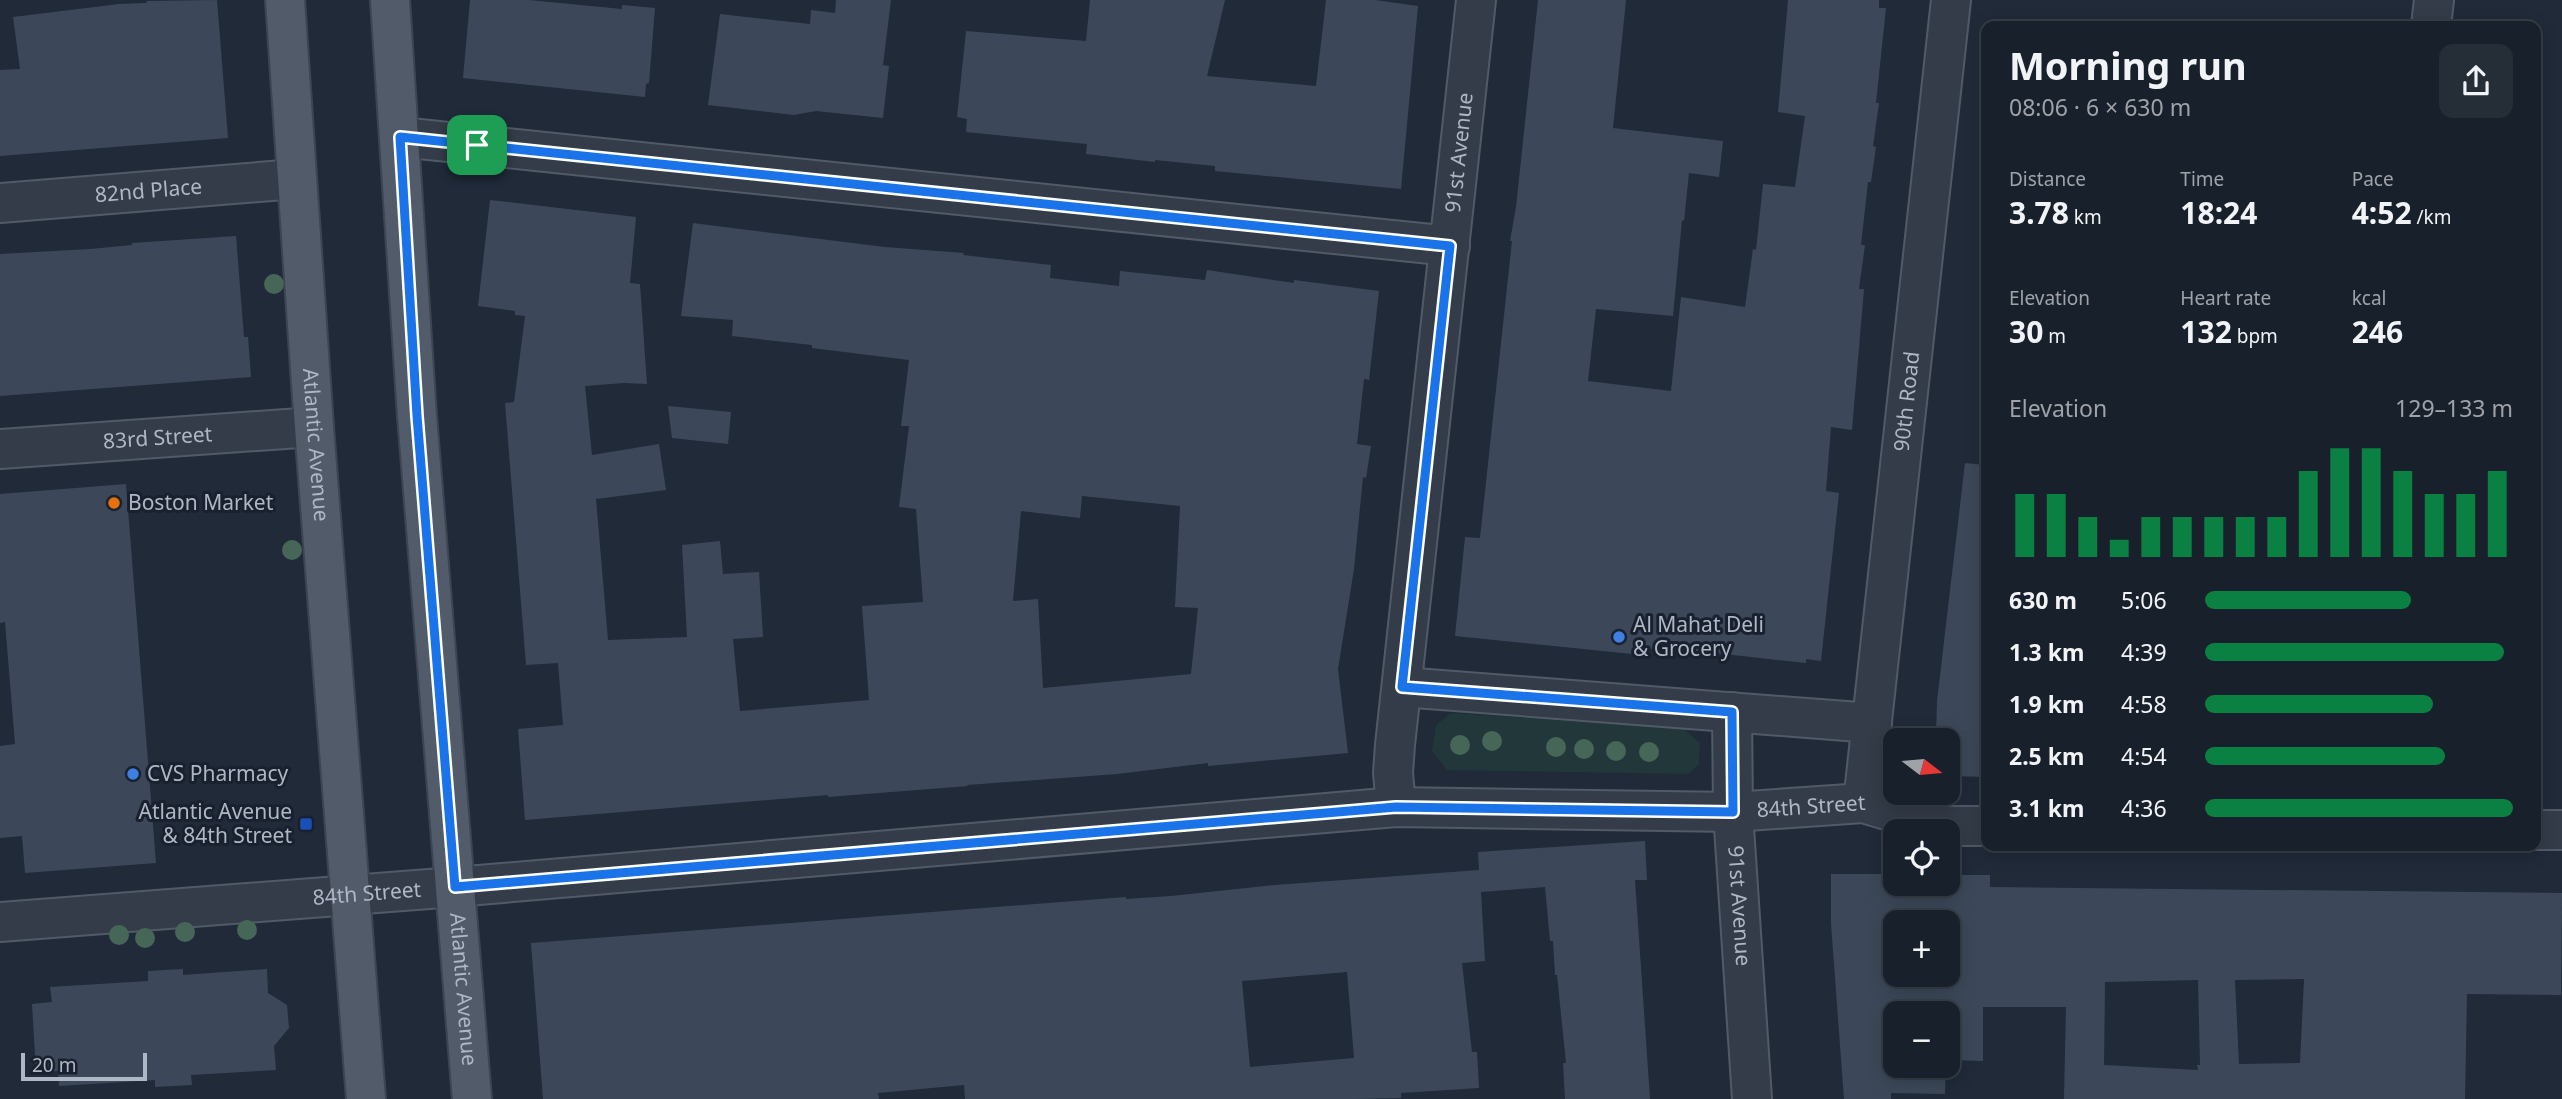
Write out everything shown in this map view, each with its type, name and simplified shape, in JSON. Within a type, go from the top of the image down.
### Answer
[{"type":"main road","name":"Atlantic Avenue","points":[[285,0],[314,427],[366,1099]]},
{"type":"main road","name":"Atlantic Avenue","points":[[390,0],[417,416],[472,1099]]},
{"type":"street","name":"91st Avenue","points":[[1396,807],[1393,773],[1476,0]]},
{"type":"street","name":"90th Road","points":[[1863,803],[1951,0]]},
{"type":"street","points":[[2432,21],[2434,0]]},
{"type":"street","points":[[400,137],[1450,246]]},
{"type":"street","name":"82nd Place","points":[[0,203],[296,179]]},
{"type":"street","name":"83rd Street","points":[[0,449],[314,427]]},
{"type":"street","points":[[1402,687],[1872,723]]},
{"type":"street","name":"91st Avenue","points":[[1732,712],[1733,812],[1752,1099]]},
{"type":"street","name":"84th Street","points":[[0,922],[455,887],[1396,807],[1733,812],[1863,803],[1940,826],[1981,826]]},
{"type":"street","points":[[2541,830],[2562,830]]},
{"type":"green space","points":[[1451,713],[1683,728],[1700,743],[1699,764],[1688,774],[1447,770],[1432,751],[1436,725]]},
{"type":"building","points":[[217,0],[228,138],[0,156],[0,70],[20,69],[13,17],[147,3],[146,1]]},
{"type":"building","points":[[470,0],[529,0],[622,9],[622,5],[655,8],[649,83],[646,84],[645,97],[463,78]]},
{"type":"building","points":[[836,0],[891,0],[883,65],[889,66],[883,118],[816,111],[794,115],[708,105],[720,14],[810,24],[811,10],[835,13]]},
{"type":"building","points":[[1090,0],[1225,0],[1207,76],[1316,86],[1326,0],[1375,0],[1418,6],[1401,189],[1215,171],[1215,166],[1086,154],[1087,144],[966,132],[967,119],[957,117],[966,31],[1086,41]]},
{"type":"building","points":[[1538,0],[1626,0],[1613,128],[1723,141],[1719,177],[1689,173],[1673,316],[1596,309],[1588,381],[1671,391],[1681,297],[1745,307],[1753,249],[1756,250],[1763,184],[1795,187],[1805,116],[1778,112],[1788,0],[1879,0],[1879,8],[1886,8],[1876,103],[1879,103],[1873,146],[1876,147],[1871,182],[1868,182],[1861,245],[1865,245],[1859,289],[1864,289],[1852,430],[1831,427],[1826,491],[1839,493],[1821,661],[1806,659],[1806,663],[1679,649],[1679,652],[1642,648],[1642,655],[1455,636],[1465,537],[1480,538]]},
{"type":"building","points":[[490,200],[636,217],[630,283],[640,284],[647,384],[585,386],[592,455],[659,444],[666,490],[596,499],[608,640],[687,637],[682,545],[720,541],[723,574],[759,572],[763,637],[733,639],[740,711],[869,700],[862,606],[923,602],[916,509],[899,507],[909,426],[901,426],[909,360],[732,336],[733,320],[681,316],[693,223],[1051,265],[1050,278],[1119,286],[1120,271],[1205,280],[1207,270],[1294,283],[1294,280],[1379,291],[1369,380],[1364,379],[1357,444],[1371,446],[1366,478],[1363,477],[1354,569],[1338,669],[1348,753],[1208,766],[1208,763],[1117,774],[525,820],[518,729],[563,725],[558,663],[526,665],[505,403],[514,402],[525,316],[515,315],[515,311],[478,306]],"holes":[[[1082,496],[1180,506],[1175,607],[1198,608],[1191,674],[1043,688],[1038,599],[1013,601],[1021,511],[1080,518]]]},
{"type":"building","points":[[236,236],[244,337],[248,337],[251,377],[0,396],[0,254]]},
{"type":"building","points":[[668,406],[731,412],[728,444],[672,438]]},
{"type":"building","points":[[1965,463],[1981,465],[1981,777],[1960,776],[1960,728],[1936,728],[1937,701]]},
{"type":"building","points":[[126,484],[156,863],[25,873],[22,836],[0,838],[0,746],[15,744],[5,622],[0,623],[0,494]]},
{"type":"building","points":[[1645,841],[1647,880],[1635,880],[1650,1099],[1565,1099],[1563,1063],[1566,1063],[1545,887],[1481,892],[1485,961],[1462,963],[1472,1052],[1477,1052],[1479,1088],[1401,1093],[1401,1098],[1353,1099],[965,1099],[964,1085],[878,1093],[879,1099],[543,1099],[531,943],[1126,897],[1171,896],[1275,885],[1479,870],[1478,852]],"holes":[[[1347,972],[1354,1058],[1250,1067],[1242,981]]]},
{"type":"building","points":[[1831,874],[1883,874],[1883,896],[1960,896],[1960,875],[1990,875],[1990,887],[2562,893],[2561,995],[2467,994],[2465,1099],[2064,1099],[2066,1007],[1983,1007],[1983,1061],[1960,1060],[1960,1001],[1883,1001],[1883,1078],[1946,1078],[1945,1094],[1891,1093],[1891,1099],[1844,1099],[1831,924]],"holes":[[[2304,979],[2300,1063],[2239,1064],[2235,980]],[[2198,980],[2198,1070],[2104,1065],[2105,982]]]},
{"type":"building","points":[[183,969],[183,975],[267,969],[268,993],[287,1005],[289,1028],[274,1046],[276,1070],[191,1075],[192,1085],[155,1087],[155,1080],[59,1086],[58,1071],[36,1072],[32,1004],[52,1002],[50,987],[148,981],[148,971]]},
{"type":"place","name":"Boston Market","points":[[114,503]]},
{"type":"place","name":"Al Mahat Deli & Grocery","points":[[1619,637]]},
{"type":"place","name":"CVS Pharmacy","points":[[133,774]]},
{"type":"place","name":"Atlantic Avenue & 84th Street","points":[[306,824]]},
{"type":"route","points":[[400,137],[477,145],[1450,246],[1402,687],[1732,712],[1733,812],[1396,807],[455,887],[417,416],[400,137]]}]
